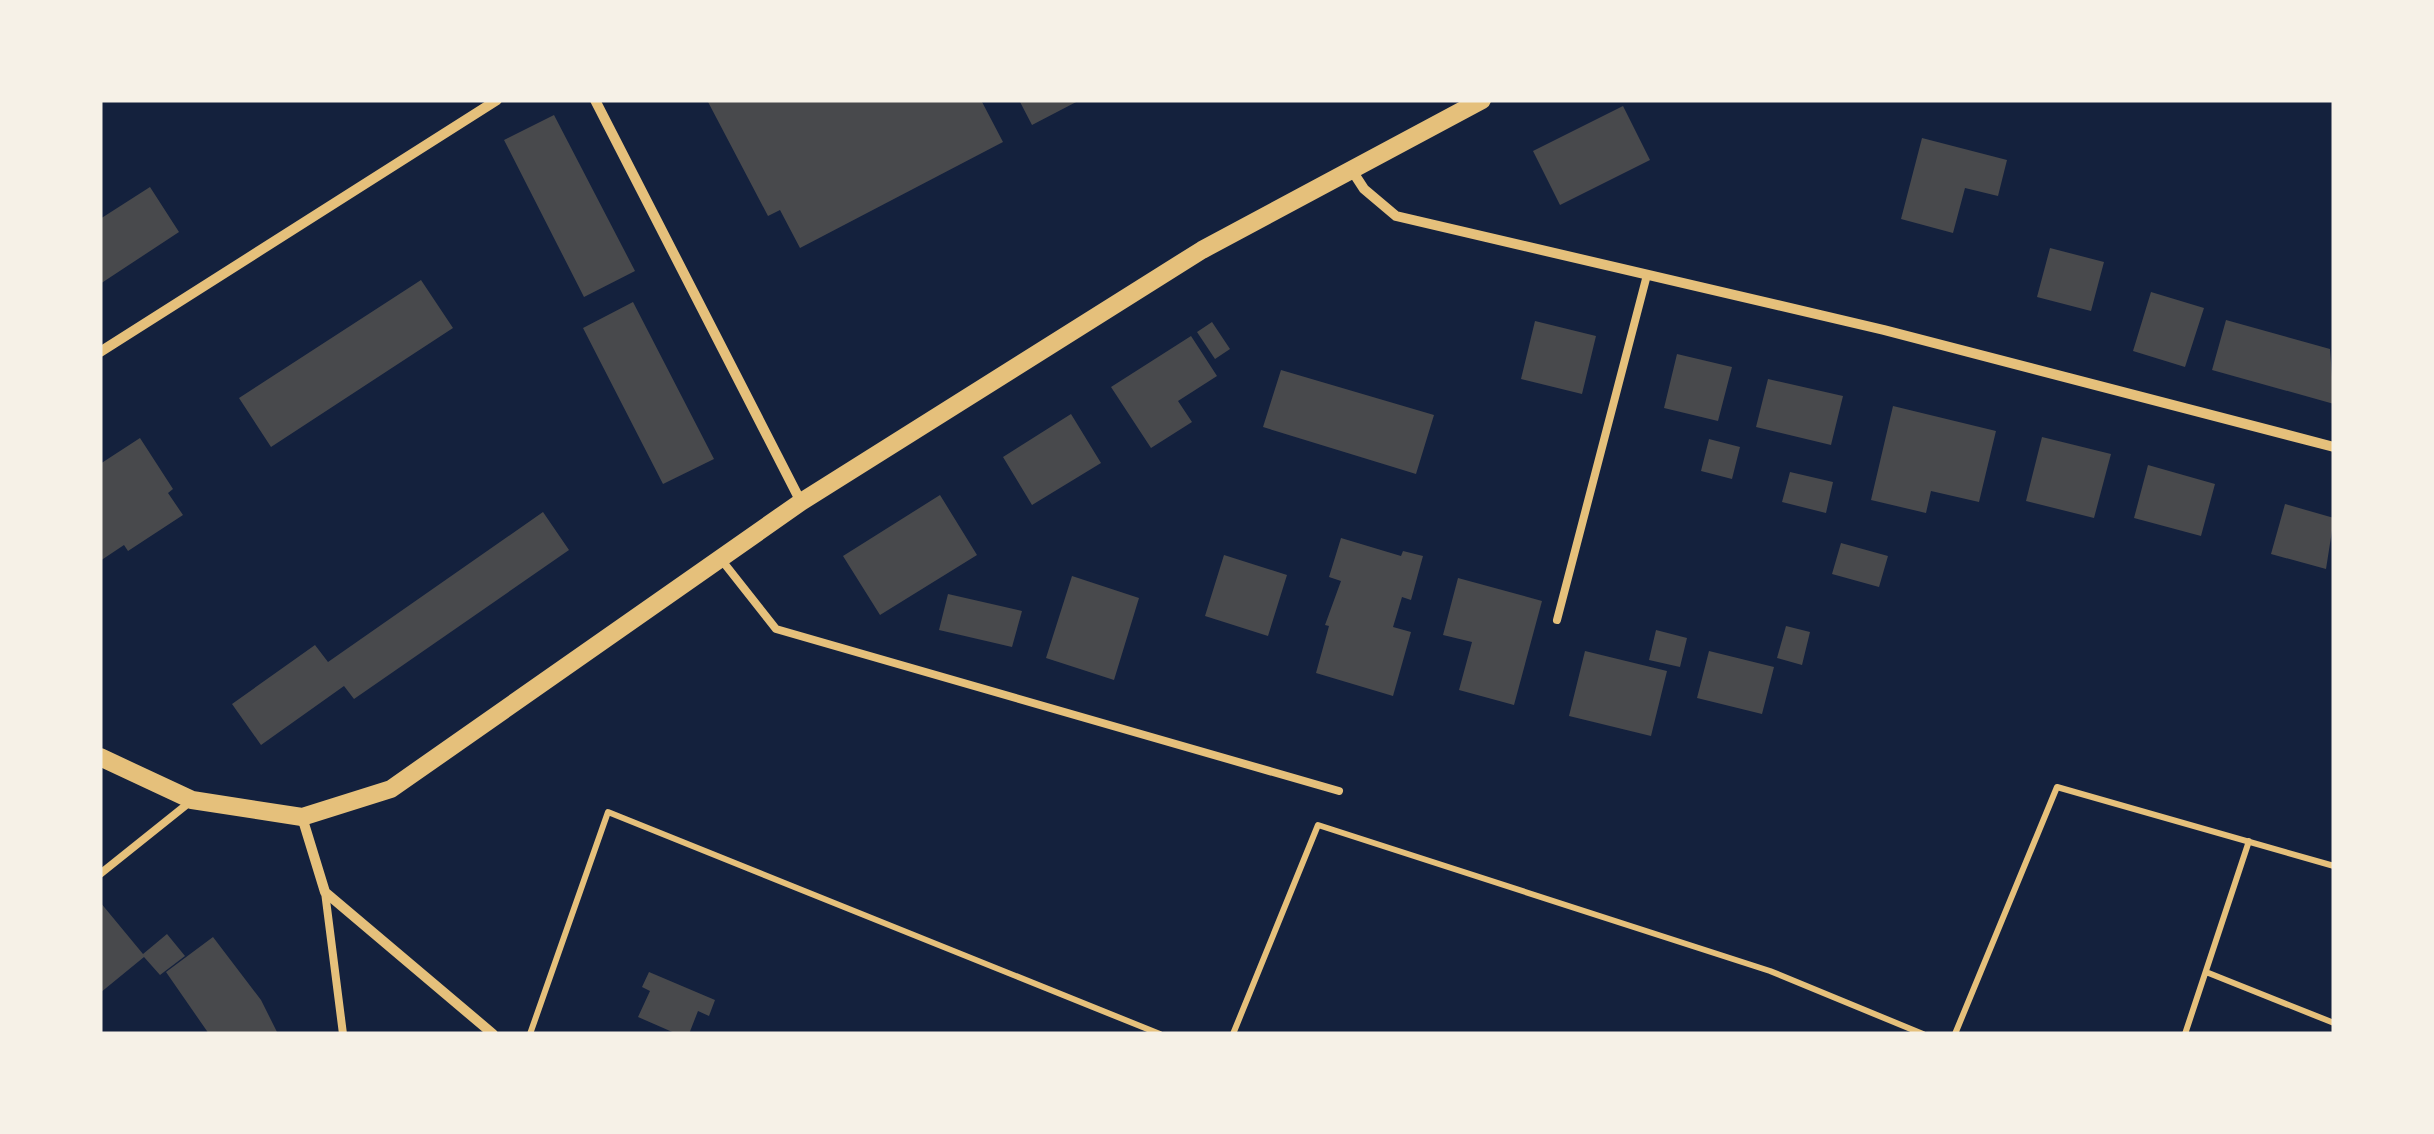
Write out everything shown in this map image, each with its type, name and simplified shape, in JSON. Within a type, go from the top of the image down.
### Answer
[{"type":"street","points":[[100,352],[498,100]]},
{"type":"street","points":[[595,100],[802,502]]},
{"type":"street","points":[[100,757],[192,800],[302,817],[391,789],[802,502],[1202,250],[1482,100]]},
{"type":"street","points":[[1350,169],[1364,189],[1396,216],[1884,330],[2334,447]]},
{"type":"street","points":[[302,817],[325,892],[493,1034]]},
{"type":"lane","points":[[1557,620],[1647,274]]},
{"type":"lane","points":[[720,558],[776,629],[1338,791]]},
{"type":"lane","points":[[100,874],[192,800]]},
{"type":"lane","points":[[325,892],[343,1034]]},
{"type":"path","points":[[1955,1034],[2057,787],[2334,866]]},
{"type":"path","points":[[530,1034],[608,812],[1160,1034]]},
{"type":"path","points":[[1233,1034],[1318,825],[1770,971],[1922,1034]]},
{"type":"path","points":[[2185,1034],[2248,841]]},
{"type":"path","points":[[2206,972],[2334,1023]]},
{"type":"building","points":[[707,100],[981,100],[1003,142],[800,248],[780,210],[768,216]]},
{"type":"building","points":[[1019,100],[1080,100],[1032,125]]},
{"type":"building","points":[[1623,106],[1650,160],[1560,205],[1533,151]]},
{"type":"building","points":[[554,115],[635,271],[584,297],[504,140]]},
{"type":"building","points":[[1922,138],[2007,160],[1998,196],[1965,188],[1953,233],[1901,219]]},
{"type":"building","points":[[150,187],[179,232],[100,284],[100,219]]},
{"type":"building","points":[[2050,248],[2104,262],[2091,311],[2037,297]]},
{"type":"building","points":[[421,280],[453,328],[271,447],[239,398]]},
{"type":"building","points":[[2151,292],[2204,308],[2185,367],[2133,351]]},
{"type":"building","points":[[633,302],[714,459],[663,484],[583,328]]},
{"type":"building","points":[[2226,320],[2330,349],[2334,404],[2212,370]]},
{"type":"building","points":[[1535,321],[1596,336],[1582,394],[1521,379]]},
{"type":"building","points":[[1212,322],[1230,349],[1215,359],[1197,332]]},
{"type":"building","points":[[1191,336],[1217,376],[1178,401],[1192,422],[1151,448],[1111,387]]},
{"type":"building","points":[[1677,354],[1732,367],[1718,421],[1664,408]]},
{"type":"building","points":[[1281,370],[1434,415],[1416,474],[1263,427]]},
{"type":"building","points":[[1768,379],[1843,396],[1831,445],[1756,427]]},
{"type":"building","points":[[1893,406],[1996,431],[1979,502],[1931,491],[1926,513],[1871,500]]},
{"type":"building","points":[[1071,414],[1101,463],[1032,505],[1003,457]]},
{"type":"building","points":[[2042,437],[2111,454],[2094,518],[2026,501]]},
{"type":"building","points":[[140,438],[173,489],[168,493],[183,515],[128,551],[124,545],[100,561],[100,464]]},
{"type":"building","points":[[1709,439],[1740,447],[1732,479],[1701,471]]},
{"type":"building","points":[[2148,465],[2215,484],[2201,536],[2134,518]]},
{"type":"building","points":[[1790,472],[1833,482],[1826,513],[1782,502]]},
{"type":"building","points":[[940,495],[977,555],[880,615],[843,556]]},
{"type":"building","points":[[2285,504],[2334,518],[2326,569],[2271,554]]},
{"type":"building","points":[[543,512],[569,550],[354,699],[344,686],[261,745],[232,704],[315,645],[328,662]]},
{"type":"building","points":[[1341,538],[1401,556],[1403,551],[1423,556],[1411,600],[1402,597],[1393,627],[1411,632],[1393,696],[1316,673],[1329,626],[1325,625],[1341,581],[1329,577]]},
{"type":"building","points":[[1841,543],[1888,556],[1879,587],[1832,574]]},
{"type":"building","points":[[1224,555],[1287,575],[1268,636],[1205,616]]},
{"type":"building","points":[[1072,576],[1139,598],[1114,680],[1046,658]]},
{"type":"building","points":[[1458,578],[1542,601],[1514,705],[1459,690],[1472,642],[1443,635]]},
{"type":"building","points":[[948,594],[1022,611],[1012,647],[939,630]]},
{"type":"building","points":[[1786,626],[1810,632],[1802,665],[1777,658]]},
{"type":"building","points":[[1656,630],[1687,638],[1680,667],[1649,660]]},
{"type":"building","points":[[1585,651],[1667,671],[1651,736],[1569,716]]},
{"type":"building","points":[[1709,651],[1774,667],[1762,714],[1697,698]]},
{"type":"building","points":[[100,902],[143,954],[167,934],[185,956],[160,975],[144,957],[100,993]]},
{"type":"building","points":[[213,937],[261,1000],[278,1034],[209,1034],[166,972]]},
{"type":"building","points":[[649,972],[715,1000],[709,1016],[698,1011],[689,1034],[677,1034],[638,1017],[650,991],[642,987]]}]
